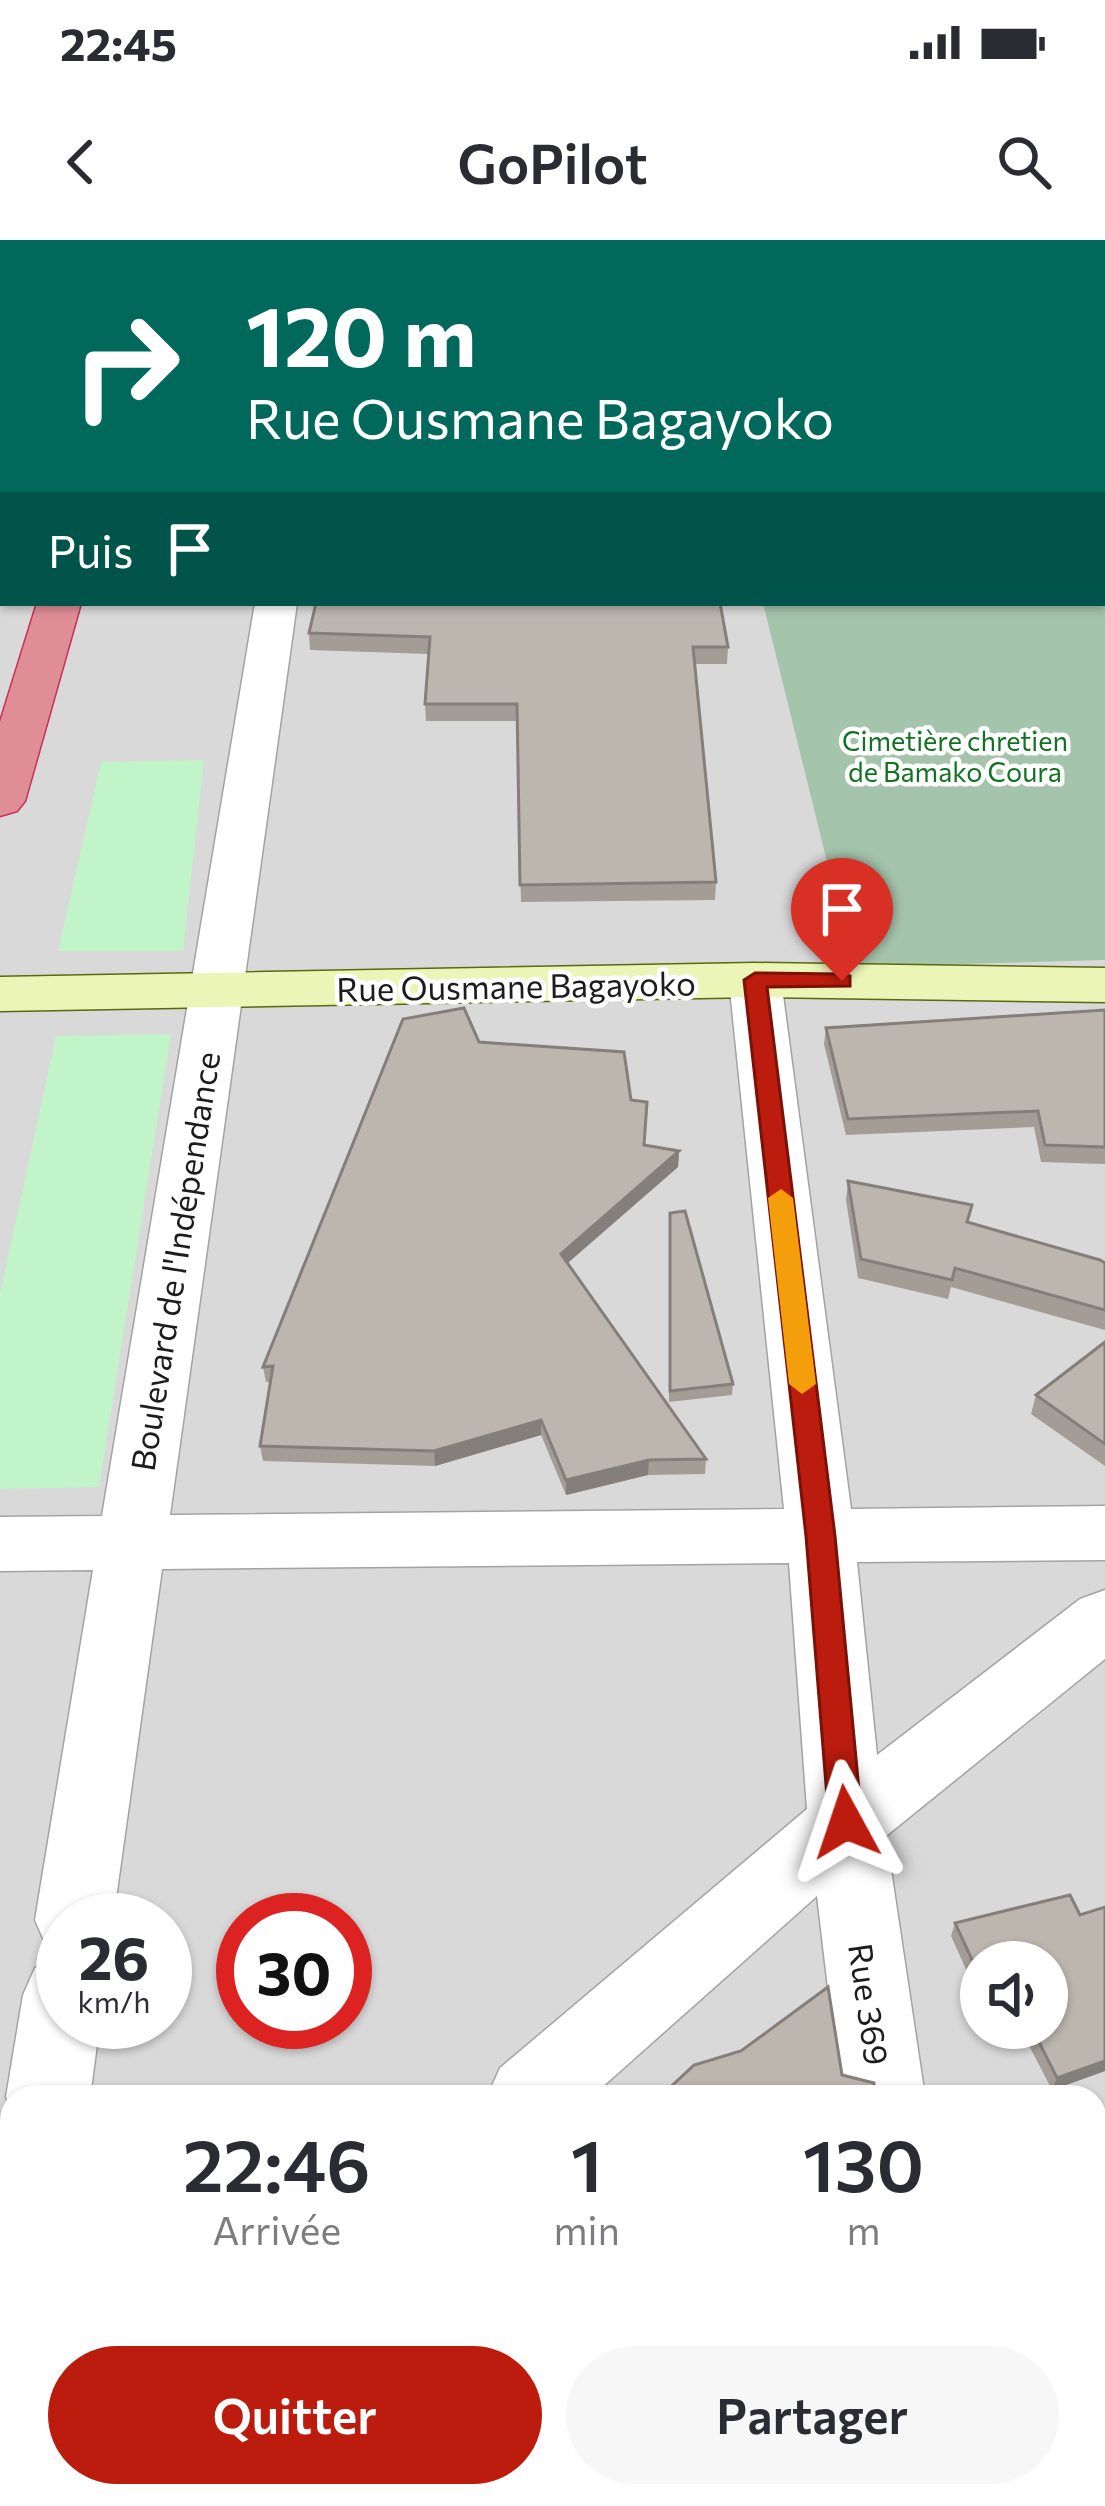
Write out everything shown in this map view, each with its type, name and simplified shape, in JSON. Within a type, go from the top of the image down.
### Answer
[{"type":"highway","points":[[0,802],[57,606]]},
{"type":"main road","name":"Rue Ousmane Bagayoko","points":[[0,994],[755,980],[1105,986]]},
{"type":"street","name":"Boulevard de l'Indépendance","points":[[78,1893],[275,606]]},
{"type":"street","name":"Rue 369","points":[[755,980],[820,1536],[846,1822],[881,2085]]},
{"type":"street","points":[[0,1544],[1105,1532]]},
{"type":"street","points":[[543,2085],[846,1822],[1105,1619]]},
{"type":"street","points":[[50,2085],[55,2049]]},
{"type":"shaded area","points":[[0,606],[1105,606],[1105,2085],[0,2085]]},
{"type":"green space","name":"Cimetière chretien de Bamako Coura","points":[[764,606],[1105,606],[1105,960],[853,967]]},
{"type":"green space","points":[[204,760],[183,951],[58,951],[101,762]]},
{"type":"green space","points":[[171,1034],[99,1487],[0,1489],[0,1294],[56,1036]]},
{"type":"building","points":[[315,606],[721,606],[728,647],[693,647],[716,882],[520,885],[517,704],[425,704],[430,637],[309,633]]},
{"type":"building","points":[[464,1008],[479,1042],[624,1052],[631,1100],[647,1102],[644,1145],[679,1151],[561,1254],[706,1459],[649,1460],[566,1480],[541,1420],[434,1451],[260,1446],[273,1366],[263,1367],[403,1019]]},
{"type":"building","points":[[1105,1010],[1105,1147],[1045,1145],[1038,1111],[848,1119],[826,1028]]},
{"type":"building","points":[[848,1181],[972,1205],[967,1222],[1100,1260],[1105,1263],[1105,1310],[955,1268],[952,1280],[861,1259]]},
{"type":"building","points":[[685,1211],[733,1384],[670,1391],[670,1213]]},
{"type":"building","points":[[1105,1342],[1105,1444],[1036,1395]]},
{"type":"building","points":[[1070,1895],[1080,1915],[1105,1907],[1105,2061],[1057,2078],[1042,2049],[1068,2049],[1068,1941],[963,1941],[955,1923]]},
{"type":"building","points":[[828,1987],[842,2075],[874,2085],[673,2085],[694,2065],[741,2051]]},
{"type":"slow traffic","points":[[781,1198],[802,1384]]},
{"type":"route","points":[[842,981],[755,980],[820,1536],[846,1822]]}]
